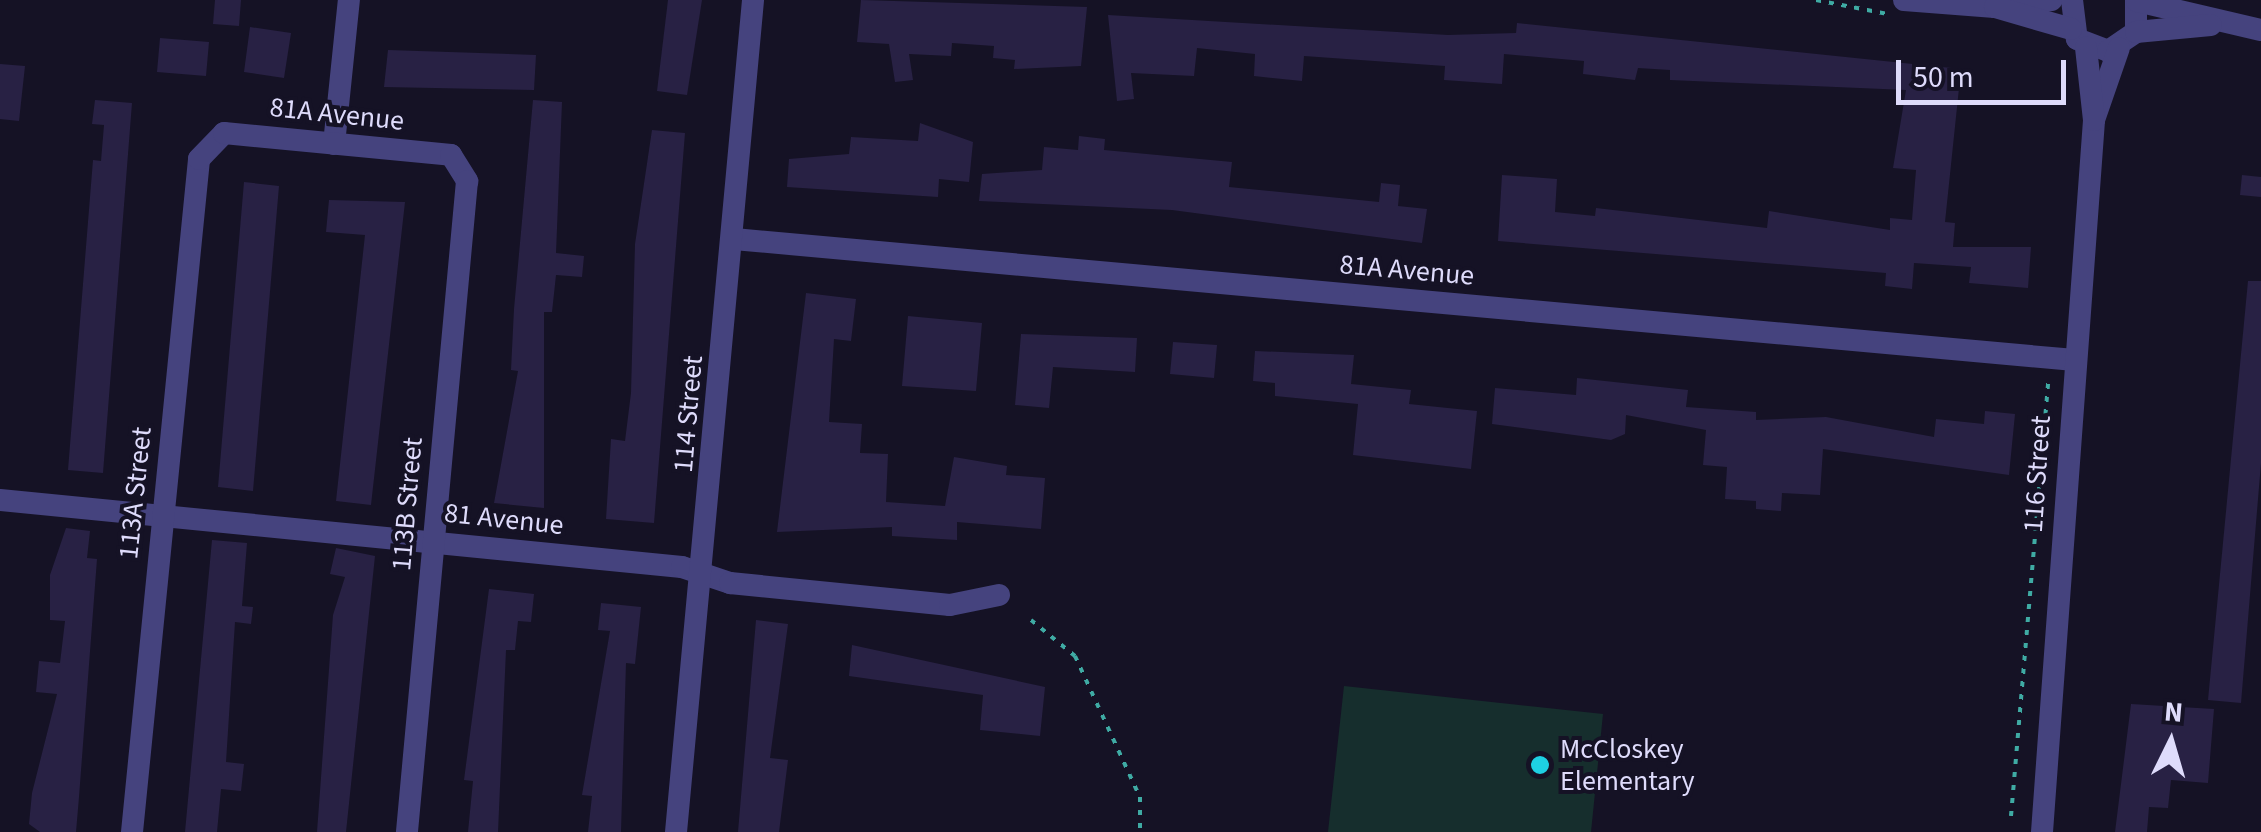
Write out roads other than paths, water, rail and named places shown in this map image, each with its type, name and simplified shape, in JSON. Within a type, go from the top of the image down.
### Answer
[{"type":"street","points":[[334,144],[349,0]]},
{"type":"street","name":"114 Street","points":[[676,832],[703,574],[753,0]]},
{"type":"street","points":[[1900,7],[1995,7],[2052,0]]},
{"type":"street","name":"116 Street","points":[[2072,0],[2094,120]]},
{"type":"street","points":[[2136,32],[2136,0],[2211,25]]},
{"type":"street","points":[[1995,7],[2078,38],[2119,48],[2136,32],[2211,25],[2261,30]]},
{"type":"street","name":"116 Street","points":[[2042,832],[2094,120],[2119,48]]},
{"type":"street","name":"81A Avenue","points":[[200,160],[224,132],[451,156],[467,180]]},
{"type":"street","name":"113A Street","points":[[132,832],[200,160]]},
{"type":"street","name":"113B Street","points":[[407,832],[467,180]]},
{"type":"street","name":"81A Avenue","points":[[734,239],[2075,360]]},
{"type":"street","name":"81 Avenue","points":[[0,500],[433,542],[950,605],[999,595]]},
{"type":"place","name":"McCloskey Elementary","points":[[1540,765]]}]
